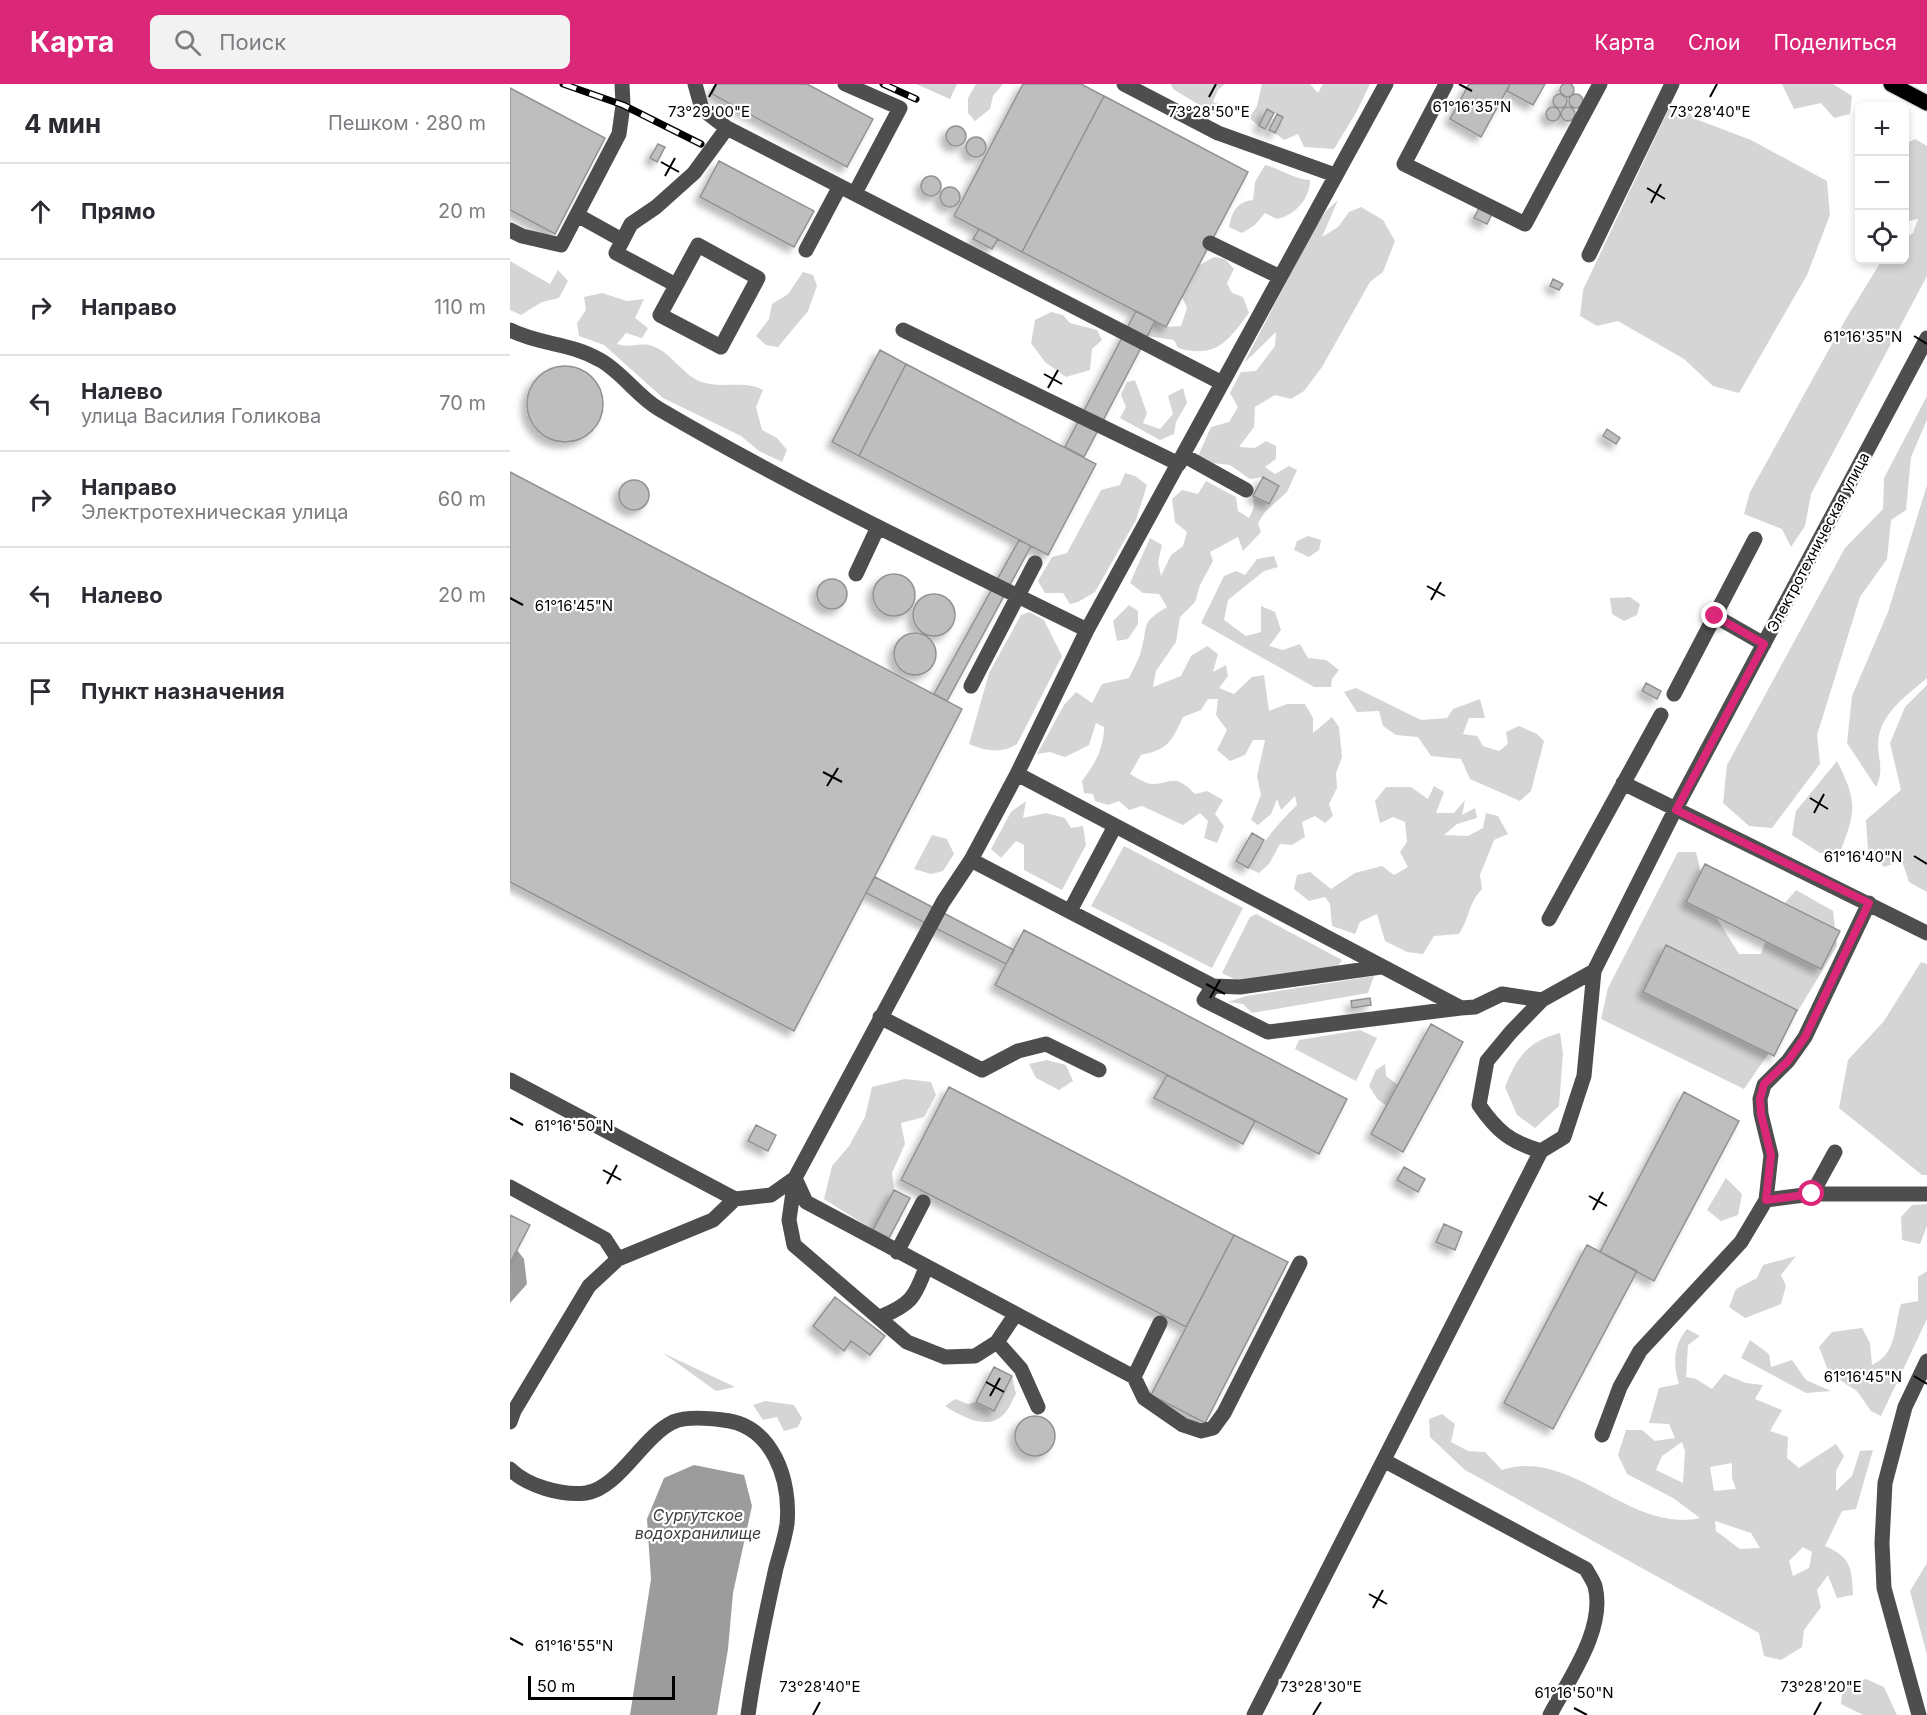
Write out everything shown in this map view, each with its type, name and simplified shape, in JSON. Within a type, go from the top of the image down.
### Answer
[{"type":"main road","points":[[1891,84],[1927,103]]},
{"type":"street","points":[[510,230],[522,236],[561,245],[619,134],[623,105],[622,84]]},
{"type":"street","points":[[695,84],[702,109],[728,128],[1222,382]]},
{"type":"street","points":[[845,84],[900,108],[855,193]]},
{"type":"street","points":[[1124,84],[1218,133],[1335,175]]},
{"type":"street","points":[[1015,1315],[997,1342],[975,1356],[945,1357],[907,1342],[794,1245],[789,1220],[795,1178],[943,902],[971,860],[1017,774],[1087,630],[1181,460],[1278,276],[1386,84]]},
{"type":"street","points":[[1446,84],[1404,164],[1525,224],[1600,84]]},
{"type":"street","points":[[1589,255],[1672,84]]},
{"type":"street","points":[[676,285],[616,253],[631,224],[656,207],[694,173],[728,128]]},
{"type":"street","points":[[807,250],[840,186]]},
{"type":"street","points":[[577,215],[622,240]]},
{"type":"street","points":[[1210,243],[1278,276]]},
{"type":"street","points":[[698,245],[758,278],[721,347],[660,315],[676,285],[698,245]]},
{"type":"street","points":[[510,330],[524,337],[571,346],[602,360],[656,408],[878,528],[1087,630]]},
{"type":"street","points":[[903,330],[1246,490]]},
{"type":"street","name":"Электротехническая улица","points":[[1594,971],[1676,810],[1927,338]]},
{"type":"street","points":[[856,574],[878,528]]},
{"type":"street","points":[[1674,694],[1755,539]]},
{"type":"street","points":[[971,686],[1035,563]]},
{"type":"street","points":[[1715,616],[1764,644]]},
{"type":"street","points":[[1549,919],[1661,715]]},
{"type":"street","points":[[1017,774],[1461,1008]]},
{"type":"street","points":[[1623,783],[1927,933]]},
{"type":"street","points":[[1070,911],[1115,826]]},
{"type":"street","points":[[971,860],[1213,986],[1240,987],[1381,967]]},
{"type":"street","points":[[1602,1435],[1620,1387],[1640,1351],[1741,1242],[1766,1200],[1771,1155],[1761,1106],[1764,1084],[1788,1061],[1805,1037],[1869,903]]},
{"type":"street","points":[[1541,1151],[1517,1144],[1492,1124],[1479,1105],[1487,1061],[1510,1032],[1542,1000],[1594,971]]},
{"type":"street","points":[[1254,1715],[1541,1151],[1563,1137],[1584,1076],[1594,971]]},
{"type":"street","points":[[1213,986],[1204,1000],[1268,1032],[1475,1007],[1502,994],[1542,1000]]},
{"type":"street","points":[[880,1017],[982,1070],[1018,1051],[1046,1044],[1099,1070]]},
{"type":"street","points":[[510,1080],[735,1199],[771,1195],[795,1178]]},
{"type":"street","points":[[1812,1194],[1835,1152]]},
{"type":"street","points":[[795,1178],[806,1202],[1134,1377],[1144,1398],[1183,1425],[1201,1431],[1213,1428],[1224,1413],[1300,1263]]},
{"type":"street","points":[[510,1187],[605,1239],[618,1259]]},
{"type":"street","points":[[1766,1200],[1812,1194],[1927,1194]]},
{"type":"street","points":[[510,1422],[514,1411],[589,1286],[618,1259],[713,1220],[735,1199]]},
{"type":"street","points":[[897,1252],[923,1202]]},
{"type":"street","points":[[880,1317],[905,1307],[918,1291],[926,1268]]},
{"type":"street","points":[[1134,1377],[1160,1323]]},
{"type":"street","points":[[997,1342],[1021,1369],[1038,1407]]},
{"type":"street","points":[[1919,1715],[1884,1588],[1882,1543],[1888,1472],[1905,1407],[1927,1362]]},
{"type":"street","points":[[510,1468],[517,1476],[548,1489],[587,1493],[612,1479],[644,1443],[674,1422],[704,1418],[729,1420],[754,1431],[773,1450],[785,1480],[787,1523],[755,1665],[748,1715]]},
{"type":"street","points":[[1385,1461],[1586,1569],[1595,1586],[1596,1616],[1585,1647],[1550,1715]]},
{"type":"shaded area","points":[[916,84],[957,84],[950,99]]},
{"type":"shaded area","points":[[976,84],[1003,84],[993,96],[990,109],[975,121],[968,113],[968,98]]},
{"type":"shaded area","points":[[1171,84],[1225,84],[1218,90],[1213,102],[1221,105],[1229,115],[1217,116],[1173,89]]},
{"type":"shaded area","points":[[1262,84],[1310,84],[1318,93],[1323,84],[1370,84],[1334,149],[1304,147],[1298,134],[1284,140],[1275,133],[1282,117],[1268,109],[1259,126],[1249,118],[1257,106]]},
{"type":"shaded area","points":[[1782,84],[1833,84],[1852,96],[1850,114],[1834,118],[1821,103],[1794,109]]},
{"type":"shaded area","points":[[1670,106],[1686,106],[1693,118],[1751,140],[1827,181],[1830,215],[1807,275],[1739,393],[1713,386],[1684,359],[1618,321],[1597,326],[1580,316],[1583,290]]},
{"type":"shaded area","points":[[1915,139],[1927,146],[1927,276],[1811,494],[1805,526],[1791,547],[1782,529],[1744,514],[1750,492],[1847,317],[1880,264],[1909,264],[1909,236],[1913,233],[1918,219],[1909,221],[1909,142]]},
{"type":"shaded area","points":[[1265,165],[1298,178],[1310,180],[1307,194],[1290,214],[1277,219],[1265,213],[1255,225],[1242,233],[1229,227],[1232,217],[1239,205],[1253,200],[1255,182]]},
{"type":"shaded area","points":[[1338,200],[1322,237],[1338,227],[1349,212],[1361,207],[1383,220],[1395,241],[1383,272],[1370,282],[1322,367],[1304,391],[1291,399],[1275,395],[1255,407],[1254,427],[1239,447],[1255,448],[1266,441],[1276,446],[1276,459],[1265,467],[1275,474],[1289,466],[1297,470],[1287,492],[1265,512],[1258,523],[1261,532],[1243,551],[1238,537],[1210,552],[1213,561],[1200,585],[1195,602],[1180,617],[1176,642],[1156,671],[1153,687],[1181,676],[1191,656],[1207,646],[1218,654],[1213,672],[1226,665],[1228,676],[1219,688],[1234,694],[1252,677],[1264,675],[1269,711],[1287,704],[1305,704],[1313,718],[1313,733],[1332,717],[1339,727],[1342,757],[1336,773],[1337,788],[1329,804],[1333,816],[1325,823],[1315,816],[1302,822],[1305,837],[1292,845],[1280,844],[1269,864],[1259,873],[1248,868],[1270,834],[1297,805],[1295,796],[1281,810],[1277,799],[1271,814],[1258,825],[1251,820],[1261,795],[1257,776],[1265,740],[1253,740],[1245,755],[1230,761],[1217,750],[1227,730],[1216,715],[1218,699],[1208,699],[1201,710],[1183,717],[1168,744],[1141,755],[1130,774],[1147,783],[1181,782],[1195,794],[1207,791],[1223,800],[1215,814],[1224,826],[1217,843],[1204,838],[1208,821],[1200,813],[1183,825],[1142,806],[1129,810],[1119,801],[1108,805],[1095,801],[1093,794],[1084,793],[1082,781],[1095,762],[1102,742],[1104,727],[1096,723],[1089,745],[1065,757],[1050,752],[1037,754],[1064,705],[1076,692],[1092,703],[1102,684],[1129,678],[1140,654],[1146,625],[1152,617],[1167,607],[1159,594],[1143,593],[1130,583],[1150,538],[1162,545],[1158,562],[1161,576],[1171,555],[1183,546],[1187,532],[1175,522],[1172,499],[1182,490],[1198,494],[1206,481],[1236,497],[1238,511],[1249,518],[1254,507],[1253,496],[1269,504],[1279,486],[1263,477],[1250,479],[1230,465],[1212,463],[1198,456],[1211,427],[1229,422],[1238,407],[1230,393],[1241,372],[1256,371],[1275,346],[1276,332],[1244,363],[1312,233],[1326,211]]},
{"type":"shaded area","points":[[1214,257],[1225,259],[1234,269],[1227,283],[1232,293],[1243,297],[1249,313],[1234,332],[1220,345],[1202,351],[1178,348],[1174,340],[1147,336],[1155,321],[1166,327],[1181,326],[1187,308],[1182,297],[1198,266]]},
{"type":"shaded area","points":[[510,261],[550,284],[558,270],[568,281],[559,298],[542,302],[521,315],[510,310]]},
{"type":"shaded area","points":[[803,272],[813,275],[817,286],[808,311],[778,347],[766,345],[756,336],[769,319],[772,304],[788,294]]},
{"type":"shaded area","points":[[602,293],[627,301],[644,299],[635,318],[648,328],[642,338],[626,333],[617,344],[649,345],[656,348],[669,356],[687,373],[707,384],[748,385],[763,390],[756,407],[762,430],[777,438],[787,450],[782,462],[759,451],[741,436],[663,398],[604,345],[579,336],[577,323],[586,310],[584,297]]},
{"type":"shaded area","points":[[1051,312],[1063,315],[1070,323],[1097,330],[1102,340],[1092,349],[1090,370],[1066,377],[1045,362],[1031,343],[1035,320]]},
{"type":"shaded area","points":[[1135,380],[1147,413],[1143,423],[1160,429],[1173,414],[1168,396],[1183,388],[1187,403],[1176,422],[1174,434],[1160,440],[1120,418],[1126,407],[1121,395],[1127,382]]},
{"type":"shaded area","points":[[1927,396],[1927,420],[1911,457],[1906,510],[1891,520],[1887,559],[1860,597],[1817,735],[1820,764],[1772,828],[1749,826],[1723,803],[1727,765],[1845,548],[1883,509],[1884,478]]},
{"type":"shaded area","points":[[1125,473],[1135,476],[1147,485],[1136,520],[1095,592],[1070,604],[1063,593],[1045,593],[1038,581],[1052,557],[1067,553],[1101,490],[1120,485]]},
{"type":"shaded area","points":[[1927,485],[1927,678],[1898,703],[1886,718],[1879,736],[1880,773],[1876,787],[1847,743],[1852,696],[1888,612]]},
{"type":"shaded area","points":[[1308,536],[1321,540],[1319,550],[1309,557],[1294,550],[1297,541]]},
{"type":"shaded area","points":[[1274,556],[1278,567],[1264,571],[1228,600],[1224,620],[1246,636],[1261,632],[1261,606],[1275,612],[1281,630],[1269,646],[1283,650],[1300,644],[1308,658],[1326,660],[1339,670],[1332,679],[1331,687],[1314,687],[1201,623],[1224,576],[1236,571],[1245,575],[1257,559]]},
{"type":"shaded area","points":[[1630,597],[1640,604],[1637,615],[1624,621],[1612,614],[1610,598]]},
{"type":"shaded area","points":[[1129,605],[1138,611],[1138,624],[1128,639],[1117,641],[1113,621]]},
{"type":"shaded area","points":[[1029,612],[1044,620],[1062,656],[1017,744],[1005,749],[993,750],[969,744],[989,673],[1021,615]]},
{"type":"shaded area","points":[[1927,685],[1927,892],[1909,882],[1902,861],[1884,867],[1868,850],[1866,820],[1901,790],[1890,743],[1905,707]]},
{"type":"shaded area","points":[[1356,688],[1421,720],[1447,718],[1453,709],[1480,699],[1485,718],[1469,718],[1463,734],[1477,736],[1483,746],[1499,751],[1508,744],[1506,732],[1519,726],[1537,734],[1544,741],[1531,791],[1520,801],[1470,779],[1461,759],[1431,756],[1418,737],[1396,735],[1383,726],[1379,711],[1357,712],[1344,692]]},
{"type":"shaded area","points":[[1837,761],[1849,787],[1852,807],[1849,828],[1839,855],[1820,853],[1792,835],[1796,811]]},
{"type":"shaded area","points":[[1434,786],[1444,792],[1436,813],[1454,813],[1465,800],[1462,815],[1475,808],[1477,818],[1457,824],[1444,835],[1468,836],[1483,828],[1486,813],[1498,816],[1508,834],[1494,840],[1480,875],[1482,889],[1474,900],[1459,934],[1434,936],[1423,954],[1407,952],[1385,941],[1377,914],[1360,922],[1355,934],[1332,926],[1330,904],[1325,897],[1309,901],[1294,889],[1297,875],[1310,872],[1331,889],[1355,873],[1382,866],[1394,875],[1408,867],[1400,852],[1407,842],[1405,822],[1393,817],[1380,823],[1375,801],[1386,787],[1411,787],[1428,799]]},
{"type":"shaded area","points":[[1026,801],[1023,818],[1046,813],[1065,818],[1071,828],[1083,826],[1086,845],[1062,890],[1024,870],[1024,845],[1016,841],[1001,858],[991,849],[1011,812]]},
{"type":"shaded area","points":[[932,835],[947,839],[954,854],[943,871],[931,874],[914,869]]},
{"type":"shaded area","points":[[1124,846],[1243,908],[1212,968],[1091,906]]},
{"type":"shaded area","points":[[1678,852],[1696,852],[1708,904],[1739,954],[1761,954],[1776,913],[1796,890],[1833,911],[1837,946],[1798,1011],[1744,1089],[1601,1019],[1608,988]]},
{"type":"shaded area","points":[[1256,914],[1342,960],[1338,966],[1240,982],[1222,973],[1250,917]]},
{"type":"shaded area","points":[[1921,962],[1927,964],[1927,1175],[1922,1175],[1839,1108],[1848,1060],[1884,1021]]},
{"type":"shaded area","points":[[1374,976],[1368,993],[1252,1013],[1243,1004],[1228,1002],[1246,996]]},
{"type":"shaded area","points":[[1360,1030],[1377,1038],[1356,1081],[1295,1049],[1299,1040]]},
{"type":"shaded area","points":[[1560,1033],[1563,1053],[1559,1106],[1535,1128],[1517,1115],[1505,1087],[1514,1067],[1525,1052],[1549,1036]]},
{"type":"shaded area","points":[[1047,1060],[1066,1065],[1073,1081],[1059,1090],[1036,1078],[1029,1064]]},
{"type":"shaded area","points":[[1385,1064],[1386,1076],[1398,1085],[1386,1105],[1378,1100],[1369,1086],[1376,1070]]},
{"type":"shaded area","points":[[905,1079],[931,1082],[936,1095],[924,1117],[901,1123],[905,1144],[892,1173],[894,1190],[873,1230],[824,1199],[832,1166],[849,1146],[865,1117],[872,1087]]},
{"type":"shaded area","points":[[1726,1178],[1742,1194],[1738,1215],[1721,1221],[1707,1210]]},
{"type":"shaded area","points":[[1927,1204],[1927,1226],[1920,1244],[1902,1240],[1901,1217],[1912,1205]]},
{"type":"shaded area","points":[[1796,1256],[1781,1275],[1786,1286],[1781,1304],[1745,1318],[1729,1307],[1736,1289],[1757,1278],[1763,1265]]},
{"type":"shaded area","points":[[1927,1271],[1927,1319],[1881,1416],[1871,1411],[1857,1391],[1829,1373],[1819,1347],[1832,1332],[1862,1328],[1870,1343],[1872,1365],[1880,1360],[1886,1354],[1893,1339],[1901,1304],[1918,1301],[1918,1277]]},
{"type":"shaded area","points":[[1687,1329],[1700,1336],[1688,1345],[1686,1377],[1696,1379],[1712,1389],[1724,1374],[1746,1383],[1763,1385],[1755,1399],[1782,1410],[1770,1431],[1788,1437],[1787,1458],[1799,1468],[1836,1444],[1844,1456],[1836,1471],[1836,1491],[1852,1476],[1860,1451],[1873,1450],[1856,1509],[1842,1511],[1825,1546],[1840,1554],[1848,1564],[1851,1571],[1853,1595],[1837,1598],[1828,1575],[1817,1590],[1821,1607],[1804,1630],[1802,1647],[1781,1660],[1764,1656],[1759,1633],[1465,1470],[1430,1437],[1429,1419],[1442,1414],[1455,1424],[1451,1442],[1468,1451],[1485,1452],[1502,1470],[1528,1466],[1553,1470],[1577,1479],[1649,1514],[1674,1520],[1700,1518],[1673,1498],[1627,1474],[1618,1455],[1626,1430],[1642,1430],[1655,1441],[1675,1438],[1669,1424],[1649,1423],[1659,1388],[1679,1384],[1676,1355],[1682,1335]],"holes":[[[1682,1442],[1685,1451],[1683,1483],[1656,1470],[1662,1456]],[[1732,1463],[1732,1478],[1736,1489],[1714,1491],[1710,1467]],[[1715,1521],[1751,1533],[1760,1548],[1740,1549],[1716,1531]],[[1803,1547],[1812,1552],[1809,1568],[1793,1576],[1789,1561]]]},
{"type":"shaded area","points":[[1750,1340],[1769,1354],[1771,1367],[1792,1360],[1806,1380],[1831,1391],[1806,1393],[1741,1358]]},
{"type":"shaded area","points":[[663,1353],[735,1387],[716,1391]]},
{"type":"shaded area","points":[[1012,1376],[1016,1394],[1009,1408],[996,1420],[981,1422],[958,1414],[945,1406],[955,1399],[968,1404],[976,1402],[994,1411]]},
{"type":"shaded area","points":[[765,1401],[794,1405],[802,1418],[798,1427],[784,1431],[777,1417],[763,1420],[753,1405]]},
{"type":"shaded area","points":[[1927,1563],[1927,1655],[1910,1591]]},
{"type":"shaded area","points":[[1866,1679],[1884,1687],[1897,1715],[1863,1715],[1841,1704],[1843,1684]]},
{"type":"water","points":[[517,1250],[524,1259],[527,1284],[510,1303],[510,1263]]},
{"type":"water","name":"Сургутское водохранилище","points":[[694,1465],[744,1475],[752,1506],[733,1593],[728,1649],[717,1715],[630,1715],[651,1579],[647,1519],[664,1478]]},
{"type":"building","points":[[1567,83],[1572,85],[1574,90],[1572,95],[1567,97],[1562,95],[1560,90],[1562,85]]},
{"type":"building","points":[[717,84],[807,84],[873,119],[847,167],[712,94]]},
{"type":"building","points":[[1023,84],[1081,84],[1104,96],[1022,252],[954,216]]},
{"type":"building","points":[[1469,84],[1510,84],[1481,137],[1450,119]]},
{"type":"building","points":[[1510,84],[1545,84],[1533,105],[1507,91]]},
{"type":"building","points":[[510,88],[605,138],[555,234],[510,210]]},
{"type":"building","points":[[1560,94],[1565,96],[1567,101],[1565,106],[1560,108],[1555,106],[1553,101],[1555,96]]},
{"type":"building","points":[[1576,94],[1581,96],[1583,101],[1581,106],[1576,108],[1571,106],[1569,101],[1571,96]]},
{"type":"building","points":[[1104,96],[1248,172],[1166,327],[1022,252]]},
{"type":"building","points":[[1553,107],[1558,109],[1560,114],[1558,119],[1553,121],[1548,119],[1546,114],[1548,109]]},
{"type":"building","points":[[1568,107],[1573,109],[1575,114],[1573,119],[1568,121],[1563,119],[1561,114],[1563,109]]},
{"type":"building","points":[[1267,109],[1274,113],[1265,129],[1259,126]]},
{"type":"building","points":[[1277,114],[1283,117],[1275,133],[1269,130]]},
{"type":"building","points":[[952,126],[960,126],[966,132],[966,140],[960,146],[952,146],[946,140],[946,132]]},
{"type":"building","points":[[972,137],[980,137],[986,143],[986,151],[980,157],[972,157],[966,151],[966,143]]},
{"type":"building","points":[[658,144],[665,147],[657,162],[650,158]]},
{"type":"building","points":[[719,161],[814,211],[794,247],[700,197]]},
{"type":"building","points":[[927,176],[935,176],[941,182],[941,190],[935,196],[927,196],[921,190],[921,182]]},
{"type":"building","points":[[946,187],[954,187],[960,193],[960,201],[954,207],[946,207],[940,201],[940,193]]},
{"type":"building","points":[[1479,208],[1492,214],[1487,224],[1474,218]]},
{"type":"building","points":[[979,229],[998,239],[992,249],[973,239]]},
{"type":"building","points":[[1553,279],[1563,284],[1559,290],[1550,286]]},
{"type":"building","points":[[1136,311],[1155,321],[1084,457],[1065,447]]},
{"type":"building","points":[[880,350],[906,364],[859,456],[832,442]]},
{"type":"building","points":[[906,364],[1096,464],[1048,555],[859,456]]},
{"type":"building","points":[[565,366],[580,369],[592,377],[600,389],[603,404],[600,419],[592,431],[580,439],[565,442],[550,439],[538,431],[530,419],[527,404],[530,389],[538,377],[550,369]]},
{"type":"building","points":[[1607,429],[1620,438],[1616,444],[1603,436]]},
{"type":"building","points":[[510,472],[962,709],[794,1031],[510,882]]},
{"type":"building","points":[[1263,477],[1279,486],[1269,504],[1253,496]]},
{"type":"building","points":[[634,480],[640,481],[648,489],[648,501],[640,509],[634,510],[628,509],[620,501],[619,495],[620,489],[628,481]]},
{"type":"building","points":[[1019,540],[1031,546],[947,701],[934,694]]},
{"type":"building","points":[[894,574],[909,580],[915,595],[909,610],[894,616],[879,610],[873,595],[879,580]]},
{"type":"building","points":[[832,579],[838,580],[846,588],[846,600],[838,608],[832,609],[826,608],[818,600],[817,594],[818,588],[826,580]]},
{"type":"building","points":[[934,594],[949,600],[955,615],[949,630],[934,636],[919,630],[913,615],[919,600]]},
{"type":"building","points":[[915,633],[929,640],[936,654],[929,668],[915,675],[901,668],[894,654],[901,640]]},
{"type":"building","points":[[1646,683],[1661,691],[1657,699],[1642,691]]},
{"type":"building","points":[[1252,833],[1264,840],[1248,868],[1236,861]]},
{"type":"building","points":[[1705,864],[1840,931],[1821,969],[1686,902]]},
{"type":"building","points":[[875,877],[1014,950],[1006,964],[866,893]]},
{"type":"building","points":[[1024,930],[1347,1099],[1319,1154],[995,985]]},
{"type":"building","points":[[1666,945],[1797,1010],[1774,1056],[1643,992]]},
{"type":"building","points":[[1370,998],[1371,1005],[1352,1008],[1351,1001]]},
{"type":"building","points":[[1431,1024],[1463,1042],[1403,1152],[1371,1134]]},
{"type":"building","points":[[1167,1075],[1255,1121],[1243,1144],[1154,1098]]},
{"type":"building","points":[[949,1087],[1234,1235],[1186,1327],[901,1180]]},
{"type":"building","points":[[1684,1092],[1739,1121],[1654,1281],[1600,1252]]},
{"type":"building","points":[[756,1125],[776,1135],[768,1151],[748,1141]]},
{"type":"building","points":[[1404,1167],[1425,1179],[1418,1192],[1397,1180]]},
{"type":"building","points":[[894,1190],[910,1198],[889,1238],[873,1230]]},
{"type":"building","points":[[510,1215],[530,1225],[510,1263]]},
{"type":"building","points":[[1444,1224],[1462,1232],[1455,1250],[1436,1242]]},
{"type":"building","points":[[1234,1235],[1288,1262],[1205,1423],[1151,1395]]},
{"type":"building","points":[[1587,1245],[1637,1271],[1553,1429],[1504,1403]]},
{"type":"building","points":[[835,1297],[885,1336],[870,1355],[851,1341],[844,1351],[813,1326]]},
{"type":"building","points":[[994,1367],[1012,1376],[994,1411],[976,1402]]},
{"type":"building","points":[[1035,1416],[1043,1417],[1049,1422],[1054,1428],[1054,1444],[1049,1450],[1043,1455],[1035,1456],[1027,1455],[1021,1450],[1016,1444],[1015,1436],[1016,1428],[1021,1422],[1027,1417]]},
{"type":"railway","points":[[563,84],[623,105],[701,144]]},
{"type":"railway","points":[[883,84],[916,99]]},
{"type":"route","points":[[1715,616],[1764,644],[1676,810],[1869,903],[1805,1037],[1788,1061],[1764,1084],[1760,1099],[1761,1114],[1771,1155],[1766,1200],[1812,1194]]}]
